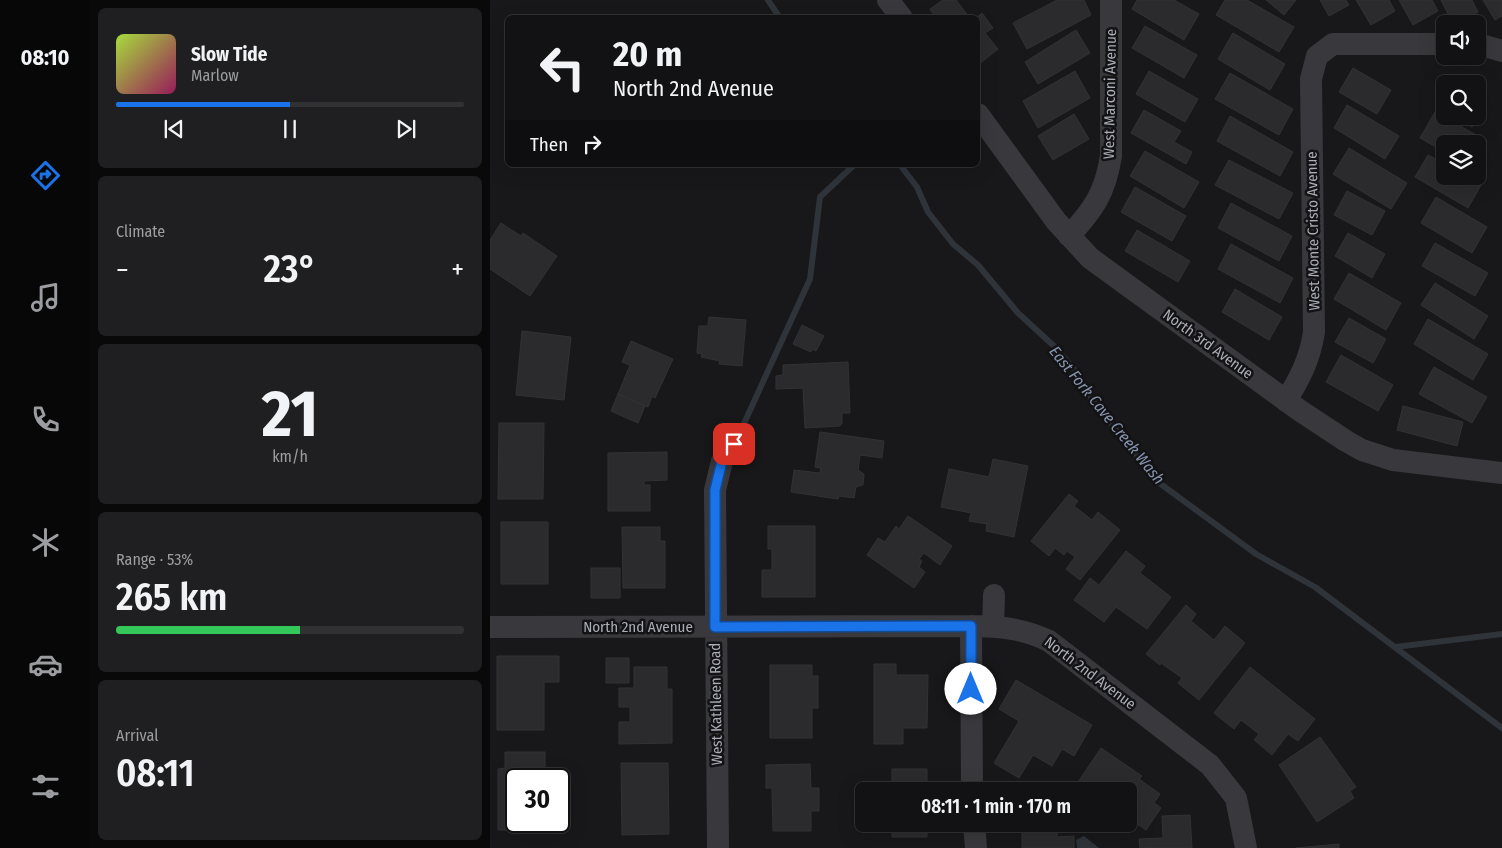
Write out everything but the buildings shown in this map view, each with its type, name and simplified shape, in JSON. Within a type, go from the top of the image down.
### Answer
[{"type":"street","points":[[888,0],[900,15]]},
{"type":"street","name":"West Marconi Avenue","points":[[1069,236],[1098,201],[1107,180],[1111,156],[1111,0]]},
{"type":"street","name":"West Monte Cristo Avenue","points":[[1286,401],[1303,374],[1311,352],[1314,332],[1311,79],[1317,56],[1333,44],[1436,44]]},
{"type":"street","points":[[1486,46],[1502,51]]},
{"type":"street","name":"North 3rd Avenue","points":[[980,117],[1016,168],[1069,236],[1090,258],[1286,401],[1362,450],[1392,460],[1502,473]]},
{"type":"street","name":"West Kathleen Road","points":[[718,848],[715,490],[722,461],[734,444]]},
{"type":"street","points":[[973,782],[982,626],[994,595]]},
{"type":"street","name":"North 2nd Avenue","points":[[490,627],[982,626],[1031,632],[1050,641],[1210,765],[1236,798],[1246,848]]},
{"type":"street","points":[[975,832],[976,848]]},
{"type":"shaded area","points":[[1084,836],[1099,848],[1077,848],[1076,840]]},
{"type":"waterway","name":"East Fork Cave Creek Wash","points":[[768,0],[778,15]]},
{"type":"waterway","points":[[736,441],[810,279],[820,197],[852,167]]},
{"type":"waterway","name":"East Fork Cave Creek Wash","points":[[902,167],[917,187],[928,212],[953,244],[978,265],[1018,313],[1055,347],[1073,368],[1093,401],[1158,482],[1256,554],[1315,587],[1502,728]]},
{"type":"waterway","points":[[1395,647],[1502,634]]},
{"type":"route","points":[[734,444],[722,461],[715,490],[715,627],[971,626],[971,689]]}]
